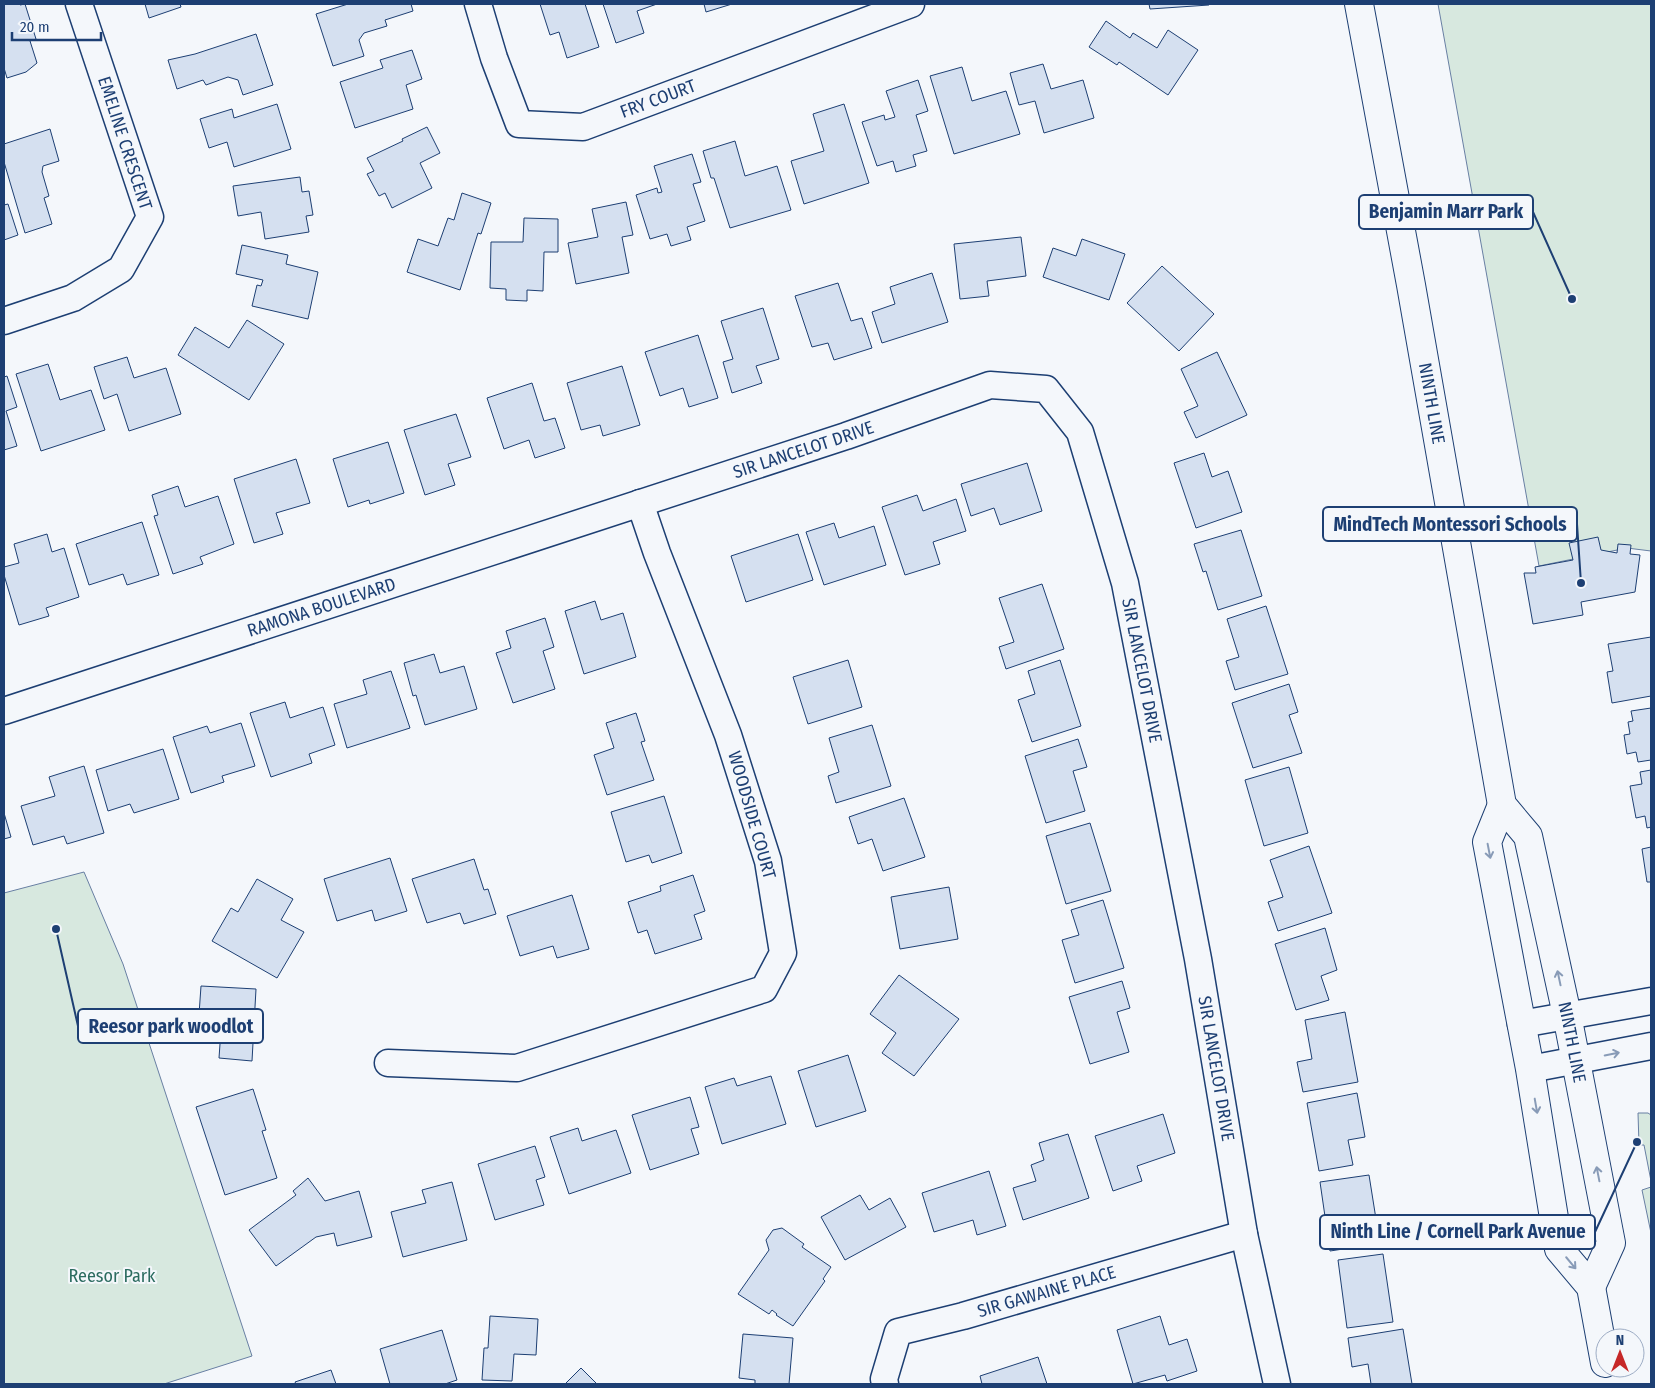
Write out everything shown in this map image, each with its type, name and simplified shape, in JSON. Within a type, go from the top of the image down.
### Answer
[{"type":"main road","name":"NINTH LINE","points":[[1359,4],[1411,285],[1502,805],[1528,836],[1567,1015],[1611,1243],[1591,1287]]},
{"type":"main road","points":[[1502,805],[1487,842],[1530,1069],[1559,1249],[1591,1287],[1599,1328]]},
{"type":"street","name":"EMELINE CRESCENT","points":[[4,321],[72,298],[121,269],[150,217],[80,4]]},
{"type":"street","name":"FRY COURT","points":[[478,4],[494,58],[519,124],[583,126],[911,4]]},
{"type":"street","name":"SIR LANCELOT DRIVE","points":[[640,503],[846,436],[990,385],[1046,389],[1080,432],[1126,583],[1198,959],[1244,1234],[1277,1384]]},
{"type":"street","name":"RAMONA BOULEVARD","points":[[4,711],[640,503]]},
{"type":"street","name":"WOODSIDE COURT","points":[[388,1063],[518,1068],[764,989],[783,953],[768,861],[734,753],[657,553],[640,503]]},
{"type":"street","points":[[1521,1024],[1651,1001]]},
{"type":"street","points":[[1530,1069],[1651,1046]]},
{"type":"street","name":"SIR GAWAINE PLACE","points":[[885,1384],[884,1379],[898,1332],[963,1316],[1244,1234]]},
{"type":"green space","points":[[1438,4],[1651,4],[1651,551],[1627,548],[1539,566]]},
{"type":"green space","name":"Reesor Park","points":[[84,872],[123,964],[252,1356],[164,1384],[4,1384],[4,893]]},
{"type":"green space","points":[[1638,1113],[1648,1113],[1651,1115],[1651,1181],[1644,1145],[1639,1145]]},
{"type":"green space","points":[[1651,1187],[1651,1233],[1642,1190]]},
{"type":"building","points":[[4,4],[25,4],[36,39],[30,41],[37,63],[26,72],[7,78],[4,68]]},
{"type":"building","points":[[145,4],[180,4],[181,7],[149,18]]},
{"type":"building","points":[[348,4],[411,4],[413,11],[385,20],[387,26],[364,33],[359,40],[364,56],[333,66],[316,14]]},
{"type":"building","points":[[540,4],[585,4],[599,47],[567,58],[559,32],[550,35]]},
{"type":"building","points":[[603,4],[657,4],[637,11],[644,33],[616,43]]},
{"type":"building","points":[[704,4],[732,4],[706,12]]},
{"type":"building","points":[[1149,4],[1208,4],[1209,5],[1150,9]]},
{"type":"building","points":[[1106,21],[1130,38],[1133,33],[1157,48],[1168,30],[1198,50],[1168,95],[1119,62],[1117,65],[1089,47]]},
{"type":"building","points":[[256,34],[273,85],[243,95],[238,80],[228,77],[206,85],[203,80],[177,89],[168,60],[195,54]]},
{"type":"building","points":[[412,50],[422,79],[406,85],[413,109],[355,128],[340,82],[383,68],[380,60]]},
{"type":"building","points":[[1043,64],[1051,89],[1083,80],[1094,118],[1044,133],[1035,101],[1019,105],[1010,73]]},
{"type":"building","points":[[962,67],[972,101],[1006,91],[1020,134],[954,154],[930,76]]},
{"type":"building","points":[[918,80],[928,111],[916,115],[927,151],[913,155],[916,166],[896,172],[893,161],[877,166],[862,122],[884,115],[885,120],[895,117],[886,91]]},
{"type":"building","points":[[277,104],[291,149],[234,167],[227,142],[209,148],[200,119],[232,109],[234,118]]},
{"type":"building","points":[[844,104],[869,183],[804,204],[791,161],[824,151],[813,114]]},
{"type":"building","points":[[427,127],[440,153],[420,163],[432,188],[392,208],[385,193],[379,196],[367,174],[374,171],[367,158]]},
{"type":"building","points":[[50,129],[59,161],[43,166],[42,172],[49,196],[44,198],[52,224],[25,233],[4,162],[4,144]]},
{"type":"building","points":[[735,141],[745,176],[777,166],[791,210],[730,228],[703,151]]},
{"type":"building","points":[[692,154],[701,182],[693,184],[705,221],[687,227],[691,240],[671,246],[667,234],[650,239],[636,195],[657,188],[658,193],[662,192],[654,166]]},
{"type":"building","points":[[300,177],[302,192],[309,191],[313,215],[306,216],[309,232],[265,239],[261,212],[238,216],[233,186]]},
{"type":"building","points":[[462,193],[491,203],[481,234],[478,233],[460,290],[407,272],[418,239],[438,246],[448,218],[454,220]]},
{"type":"building","points":[[626,202],[633,235],[622,237],[629,273],[576,284],[568,243],[598,237],[592,209]]},
{"type":"building","points":[[8,204],[18,235],[4,240],[4,205]]},
{"type":"building","points":[[524,218],[558,219],[558,252],[544,252],[543,291],[527,290],[527,301],[506,300],[506,289],[490,288],[491,242],[523,242]]},
{"type":"building","points":[[1021,237],[1026,276],[987,281],[989,296],[960,299],[954,244]]},
{"type":"building","points":[[1082,239],[1125,254],[1109,300],[1043,277],[1053,248],[1076,256]]},
{"type":"building","points":[[242,245],[288,255],[286,264],[318,272],[308,319],[252,306],[257,285],[261,286],[263,280],[236,274]]},
{"type":"building","points":[[1162,266],[1214,314],[1179,351],[1127,303]]},
{"type":"building","points":[[932,273],[948,322],[882,343],[872,312],[895,304],[890,287]]},
{"type":"building","points":[[838,283],[851,321],[862,318],[872,348],[834,360],[828,343],[812,347],[795,296]]},
{"type":"building","points":[[763,308],[779,359],[756,366],[762,383],[732,393],[723,362],[733,359],[721,321]]},
{"type":"building","points":[[247,320],[284,344],[249,400],[178,355],[195,327],[229,348]]},
{"type":"building","points":[[698,335],[718,398],[689,407],[683,388],[660,396],[645,352]]},
{"type":"building","points":[[1217,352],[1247,415],[1196,438],[1184,412],[1198,406],[1181,369]]},
{"type":"building","points":[[127,357],[134,378],[166,368],[181,414],[129,431],[117,394],[104,399],[94,367]]},
{"type":"building","points":[[48,364],[60,400],[91,390],[105,430],[41,451],[16,374]]},
{"type":"building","points":[[622,366],[640,425],[603,436],[600,425],[581,430],[567,383]]},
{"type":"building","points":[[7,376],[17,407],[6,411],[17,446],[4,450],[4,377]]},
{"type":"building","points":[[532,383],[544,421],[555,418],[565,448],[535,458],[529,440],[504,449],[487,398]]},
{"type":"building","points":[[456,414],[471,457],[448,464],[455,485],[425,495],[404,430]]},
{"type":"building","points":[[388,442],[404,493],[370,504],[369,500],[348,507],[333,459]]},
{"type":"building","points":[[1204,453],[1212,477],[1228,471],[1242,512],[1196,528],[1174,463]]},
{"type":"building","points":[[296,459],[310,503],[276,513],[283,534],[254,543],[234,479]]},
{"type":"building","points":[[1027,463],[1042,511],[1000,525],[994,508],[971,516],[961,484]]},
{"type":"building","points":[[178,486],[185,507],[218,496],[234,544],[200,557],[203,564],[173,574],[154,516],[158,515],[152,495]]},
{"type":"building","points":[[917,495],[923,511],[956,499],[966,531],[933,542],[940,564],[905,575],[882,507]]},
{"type":"building","points":[[142,522],[159,575],[127,585],[123,574],[89,585],[76,544]]},
{"type":"building","points":[[834,523],[839,538],[874,526],[886,565],[824,585],[806,532]]},
{"type":"building","points":[[1241,530],[1262,596],[1218,610],[1206,571],[1203,572],[1194,544]]},
{"type":"building","points":[[47,534],[52,552],[64,548],[79,597],[46,608],[49,616],[19,625],[4,575],[4,567],[19,563],[14,544]]},
{"type":"building","points":[[798,534],[813,580],[746,602],[731,556]]},
{"type":"building","points":[[1598,537],[1601,550],[1617,553],[1618,544],[1631,545],[1630,554],[1640,555],[1635,592],[1581,602],[1583,615],[1533,624],[1524,573],[1536,573],[1535,567],[1573,560],[1569,543]]},
{"type":"building","points":[[1042,584],[1064,649],[1006,669],[999,647],[1014,642],[999,598]]},
{"type":"building","points":[[595,601],[601,620],[623,613],[636,657],[584,674],[565,611]]},
{"type":"building","points":[[1266,606],[1288,674],[1235,690],[1226,661],[1239,657],[1227,619]]},
{"type":"building","points":[[545,618],[554,647],[543,651],[555,689],[513,703],[496,653],[511,648],[506,631]]},
{"type":"building","points":[[1651,637],[1651,696],[1612,703],[1607,672],[1613,671],[1608,644]]},
{"type":"building","points":[[434,654],[440,673],[464,666],[477,709],[425,725],[416,695],[413,696],[404,663]]},
{"type":"building","points":[[848,660],[862,707],[808,724],[793,677]]},
{"type":"building","points":[[1060,660],[1081,726],[1032,742],[1018,700],[1035,694],[1028,671]]},
{"type":"building","points":[[391,671],[410,728],[347,748],[334,704],[367,694],[363,680]]},
{"type":"building","points":[[1289,684],[1298,712],[1289,715],[1302,753],[1253,768],[1232,703]]},
{"type":"building","points":[[285,702],[290,718],[323,707],[335,745],[309,754],[312,763],[271,777],[250,713]]},
{"type":"building","points":[[1651,708],[1651,760],[1638,762],[1636,752],[1627,754],[1624,735],[1630,734],[1628,722],[1633,721],[1631,711]]},
{"type":"building","points":[[636,713],[645,741],[641,742],[654,780],[607,795],[594,755],[614,748],[606,723]]},
{"type":"building","points":[[241,723],[255,766],[222,776],[224,782],[191,793],[173,737],[207,726],[210,733]]},
{"type":"building","points":[[872,725],[891,786],[836,803],[828,776],[839,772],[829,738]]},
{"type":"building","points":[[1078,739],[1087,767],[1073,771],[1085,811],[1046,823],[1025,756]]},
{"type":"building","points":[[163,749],[179,799],[134,813],[130,804],[108,811],[96,770]]},
{"type":"building","points":[[84,766],[104,833],[67,844],[64,836],[33,845],[21,806],[55,796],[49,777]]},
{"type":"building","points":[[1289,767],[1308,833],[1264,846],[1245,780]]},
{"type":"building","points":[[1651,770],[1651,827],[1647,828],[1645,816],[1636,818],[1630,786],[1642,784],[1640,772]]},
{"type":"building","points":[[664,796],[682,853],[652,863],[649,855],[626,862],[611,812]]},
{"type":"building","points":[[904,798],[925,857],[883,871],[872,839],[858,844],[849,817]]},
{"type":"building","points":[[4,813],[11,837],[4,839]]},
{"type":"building","points":[[1090,823],[1111,891],[1066,904],[1046,836]]},
{"type":"building","points":[[1309,846],[1332,913],[1278,931],[1268,902],[1283,897],[1270,860]]},
{"type":"building","points":[[1651,847],[1651,882],[1647,882],[1642,849]]},
{"type":"building","points":[[390,858],[407,911],[375,921],[372,910],[337,921],[324,879]]},
{"type":"building","points":[[474,859],[484,890],[488,889],[496,914],[464,924],[460,913],[427,923],[412,879]]},
{"type":"building","points":[[693,875],[705,911],[694,915],[702,939],[655,954],[647,930],[638,933],[628,902],[661,891],[660,886]]},
{"type":"building","points":[[257,879],[293,899],[281,920],[304,932],[277,978],[212,941],[231,908],[238,912]]},
{"type":"building","points":[[949,887],[958,939],[900,949],[891,897]]},
{"type":"building","points":[[572,895],[589,949],[557,958],[553,946],[520,956],[507,916]]},
{"type":"building","points":[[1103,900],[1124,968],[1075,983],[1062,940],[1079,935],[1071,910]]},
{"type":"building","points":[[1325,928],[1337,970],[1321,976],[1329,1000],[1296,1010],[1275,944]]},
{"type":"building","points":[[899,975],[959,1019],[914,1076],[882,1053],[896,1033],[870,1014]]},
{"type":"building","points":[[1122,981],[1130,1008],[1117,1012],[1129,1052],[1090,1064],[1069,997]]},
{"type":"building","points":[[201,986],[256,989],[252,1061],[219,1058],[221,1030],[198,1029]]},
{"type":"building","points":[[1345,1012],[1358,1082],[1303,1092],[1297,1062],[1312,1059],[1305,1020]]},
{"type":"building","points":[[848,1055],[866,1111],[816,1127],[798,1071]]},
{"type":"building","points":[[771,1076],[786,1124],[722,1144],[705,1087],[734,1078],[737,1086]]},
{"type":"building","points":[[253,1089],[266,1130],[262,1131],[277,1178],[225,1195],[196,1107]]},
{"type":"building","points":[[1357,1093],[1365,1137],[1348,1140],[1353,1165],[1319,1171],[1307,1103]]},
{"type":"building","points":[[690,1097],[699,1127],[691,1129],[699,1154],[650,1170],[632,1115]]},
{"type":"building","points":[[1163,1114],[1175,1153],[1137,1166],[1142,1181],[1113,1191],[1095,1136]]},
{"type":"building","points":[[578,1128],[582,1141],[616,1130],[631,1173],[569,1194],[550,1137]]},
{"type":"building","points":[[1068,1134],[1089,1198],[1023,1220],[1013,1188],[1036,1181],[1031,1165],[1044,1160],[1039,1143]]},
{"type":"building","points":[[535,1146],[545,1177],[536,1180],[544,1205],[495,1220],[478,1164]]},
{"type":"building","points":[[989,1171],[1006,1226],[977,1235],[973,1220],[934,1232],[922,1193]]},
{"type":"building","points":[[1369,1175],[1376,1219],[1359,1222],[1363,1246],[1330,1251],[1320,1182]]},
{"type":"building","points":[[308,1178],[325,1201],[359,1191],[372,1237],[337,1246],[334,1233],[316,1237],[276,1266],[249,1230],[296,1195],[293,1191]]},
{"type":"building","points":[[452,1182],[467,1240],[403,1257],[391,1212],[426,1203],[422,1190]]},
{"type":"building","points":[[860,1195],[869,1210],[890,1198],[906,1227],[845,1260],[821,1217]]},
{"type":"building","points":[[782,1228],[804,1244],[802,1247],[831,1267],[823,1279],[825,1281],[793,1326],[776,1315],[772,1310],[769,1314],[738,1294],[769,1250],[766,1240],[773,1230]]},
{"type":"building","points":[[1383,1254],[1393,1322],[1347,1328],[1338,1260]]},
{"type":"building","points":[[490,1316],[538,1319],[536,1355],[514,1354],[512,1381],[482,1380],[484,1348],[488,1348]]},
{"type":"building","points":[[1160,1316],[1169,1345],[1187,1339],[1197,1371],[1167,1381],[1165,1375],[1133,1384],[1117,1330]]},
{"type":"building","points":[[1403,1329],[1412,1384],[1371,1384],[1368,1364],[1352,1367],[1348,1338]]},
{"type":"building","points":[[442,1330],[457,1380],[445,1384],[390,1384],[380,1349]]},
{"type":"building","points":[[743,1334],[793,1338],[789,1384],[755,1384],[755,1380],[739,1378]]},
{"type":"building","points":[[1038,1357],[1047,1384],[982,1384],[980,1376]]},
{"type":"building","points":[[581,1368],[597,1384],[565,1384]]},
{"type":"building","points":[[331,1370],[336,1384],[296,1384],[295,1382]]},
{"type":"place","name":"Benjamin Marr Park","points":[[1572,299]]},
{"type":"place","name":"MindTech Montessori Schools","points":[[1581,583]]},
{"type":"place","name":"Reesor park woodlot","points":[[56,929]]},
{"type":"place","name":"Ninth Line / Cornell Park Avenue","points":[[1637,1142]]}]
